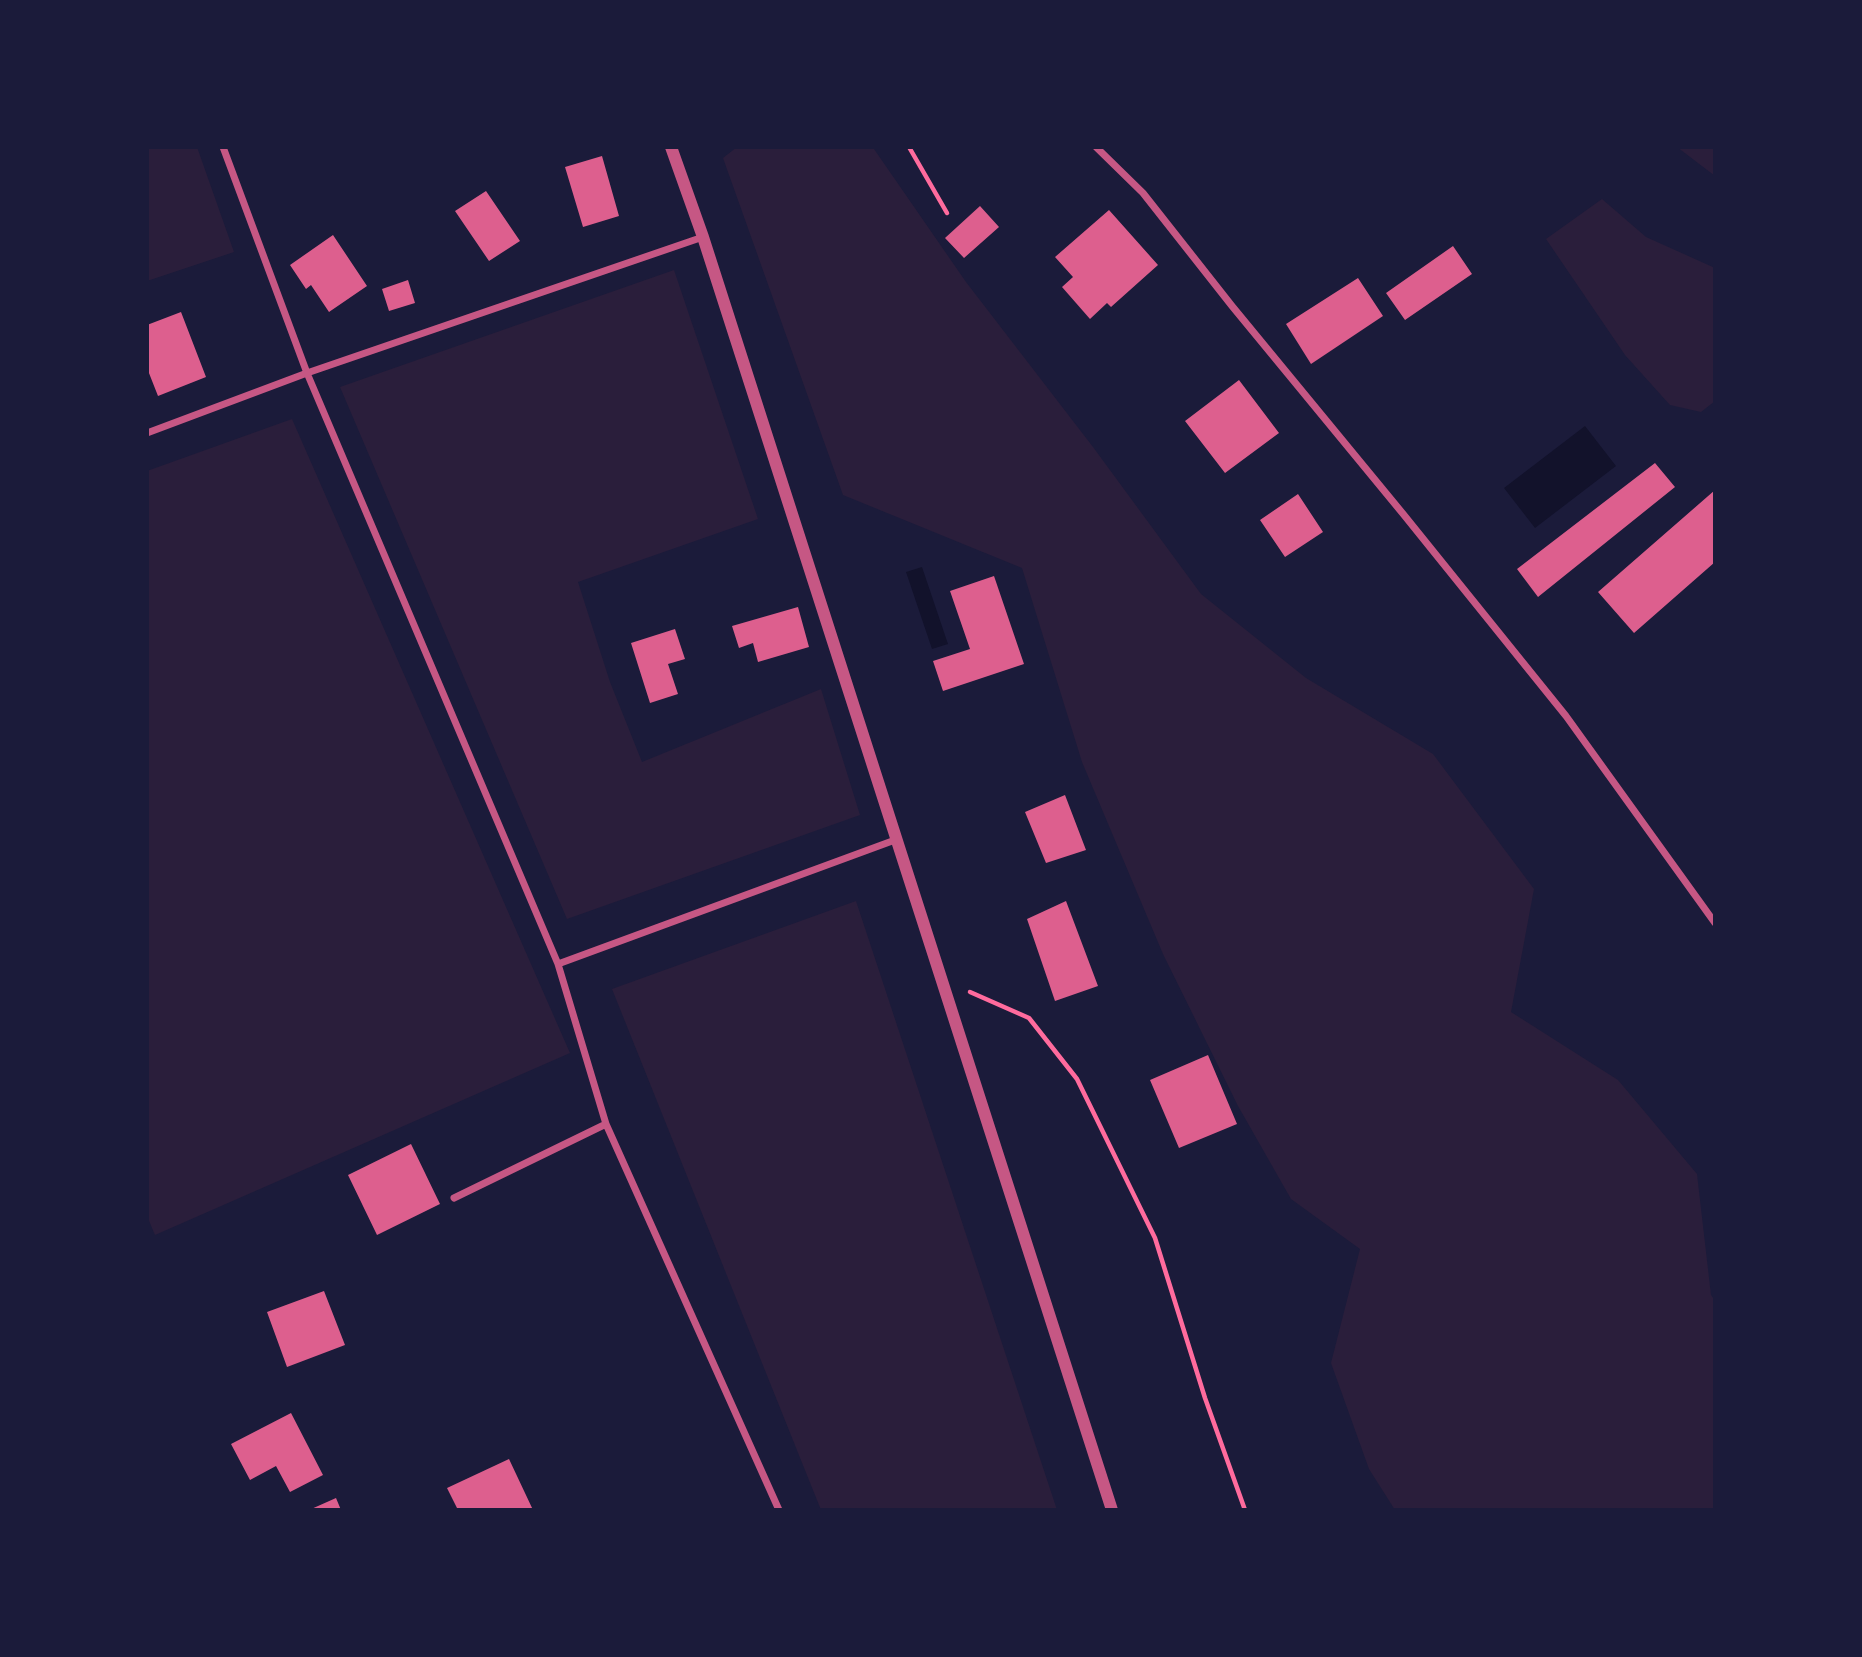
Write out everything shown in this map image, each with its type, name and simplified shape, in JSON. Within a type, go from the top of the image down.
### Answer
[{"type":"street","points":[[223,147],[307,373],[558,964],[606,1124],[779,1510]]},
{"type":"street","points":[[671,147],[704,237],[1111,1510]]},
{"type":"street","points":[[1096,147],[1143,193],[1231,306],[1405,515],[1566,716],[1715,923]]},
{"type":"street","points":[[147,433],[307,373],[704,237]]},
{"type":"street","points":[[558,964],[895,840]]},
{"type":"street","points":[[454,1198],[606,1124]]},
{"type":"path","points":[[909,147],[947,213]]},
{"type":"path","points":[[940,979],[1029,1018],[1077,1079],[1155,1238],[1205,1398],[1245,1510]]},
{"type":"shaded area","points":[[147,147],[197,147],[234,252],[147,281]]},
{"type":"shaded area","points":[[737,147],[874,149],[966,282],[1093,447],[1201,594],[1306,678],[1433,754],[1534,889],[1511,1012],[1618,1080],[1697,1174],[1711,1295],[1715,1301],[1715,1510],[1395,1510],[1369,1469],[1331,1363],[1360,1249],[1291,1199],[1238,1106],[1163,954],[1082,762],[1022,568],[843,495],[723,158]]},
{"type":"shaded area","points":[[1677,147],[1715,147],[1715,176]]},
{"type":"shaded area","points":[[1602,199],[1646,237],[1715,268],[1715,401],[1701,412],[1670,405],[1625,355],[1546,239]]},
{"type":"shaded area","points":[[674,270],[758,519],[578,582],[610,682],[642,762],[821,689],[860,815],[567,919],[340,387]]},
{"type":"shaded area","points":[[292,419],[570,1053],[155,1235],[147,1216],[147,471]]},
{"type":"shaded area","points":[[1585,426],[1616,466],[1535,528],[1504,488]]},
{"type":"shaded area","points":[[922,567],[948,644],[932,649],[906,572]]},
{"type":"shaded area","points":[[856,901],[1057,1510],[821,1510],[612,989]]},
{"type":"building","points":[[602,156],[619,216],[583,227],[565,167]]},
{"type":"building","points":[[486,191],[520,241],[489,261],[455,211]]},
{"type":"building","points":[[980,206],[999,227],[964,258],[945,238]]},
{"type":"building","points":[[1109,210],[1158,265],[1111,307],[1107,303],[1090,319],[1062,287],[1073,277],[1055,257]]},
{"type":"building","points":[[333,235],[367,286],[329,312],[311,285],[306,289],[290,265]]},
{"type":"building","points":[[1453,246],[1472,274],[1405,320],[1386,293]]},
{"type":"building","points":[[1358,278],[1383,316],[1311,364],[1286,324]]},
{"type":"building","points":[[408,280],[415,303],[389,311],[382,289]]},
{"type":"building","points":[[181,312],[206,377],[158,396],[147,368],[147,325]]},
{"type":"building","points":[[1239,380],[1279,433],[1225,473],[1185,421]]},
{"type":"building","points":[[1655,463],[1675,487],[1538,597],[1517,569]]},
{"type":"building","points":[[1715,490],[1715,562],[1634,633],[1598,592]]},
{"type":"building","points":[[1298,494],[1323,532],[1285,557],[1260,520]]},
{"type":"building","points":[[994,576],[1024,664],[943,691],[933,661],[970,649],[950,591]]},
{"type":"building","points":[[798,607],[809,647],[758,662],[753,643],[739,648],[732,626]]},
{"type":"building","points":[[675,629],[685,659],[668,664],[678,694],[650,703],[631,643]]},
{"type":"building","points":[[1065,795],[1086,850],[1046,863],[1025,812]]},
{"type":"building","points":[[1066,901],[1098,986],[1055,1001],[1027,919]]},
{"type":"building","points":[[1208,1055],[1237,1124],[1179,1148],[1150,1080]]},
{"type":"building","points":[[411,1144],[440,1204],[377,1235],[348,1175]]},
{"type":"building","points":[[324,1291],[345,1345],[287,1367],[267,1312]]},
{"type":"building","points":[[291,1413],[323,1475],[290,1492],[276,1466],[250,1480],[231,1444]]},
{"type":"building","points":[[509,1459],[533,1510],[458,1510],[447,1488]]},
{"type":"building","points":[[336,1498],[341,1510],[309,1510]]}]
